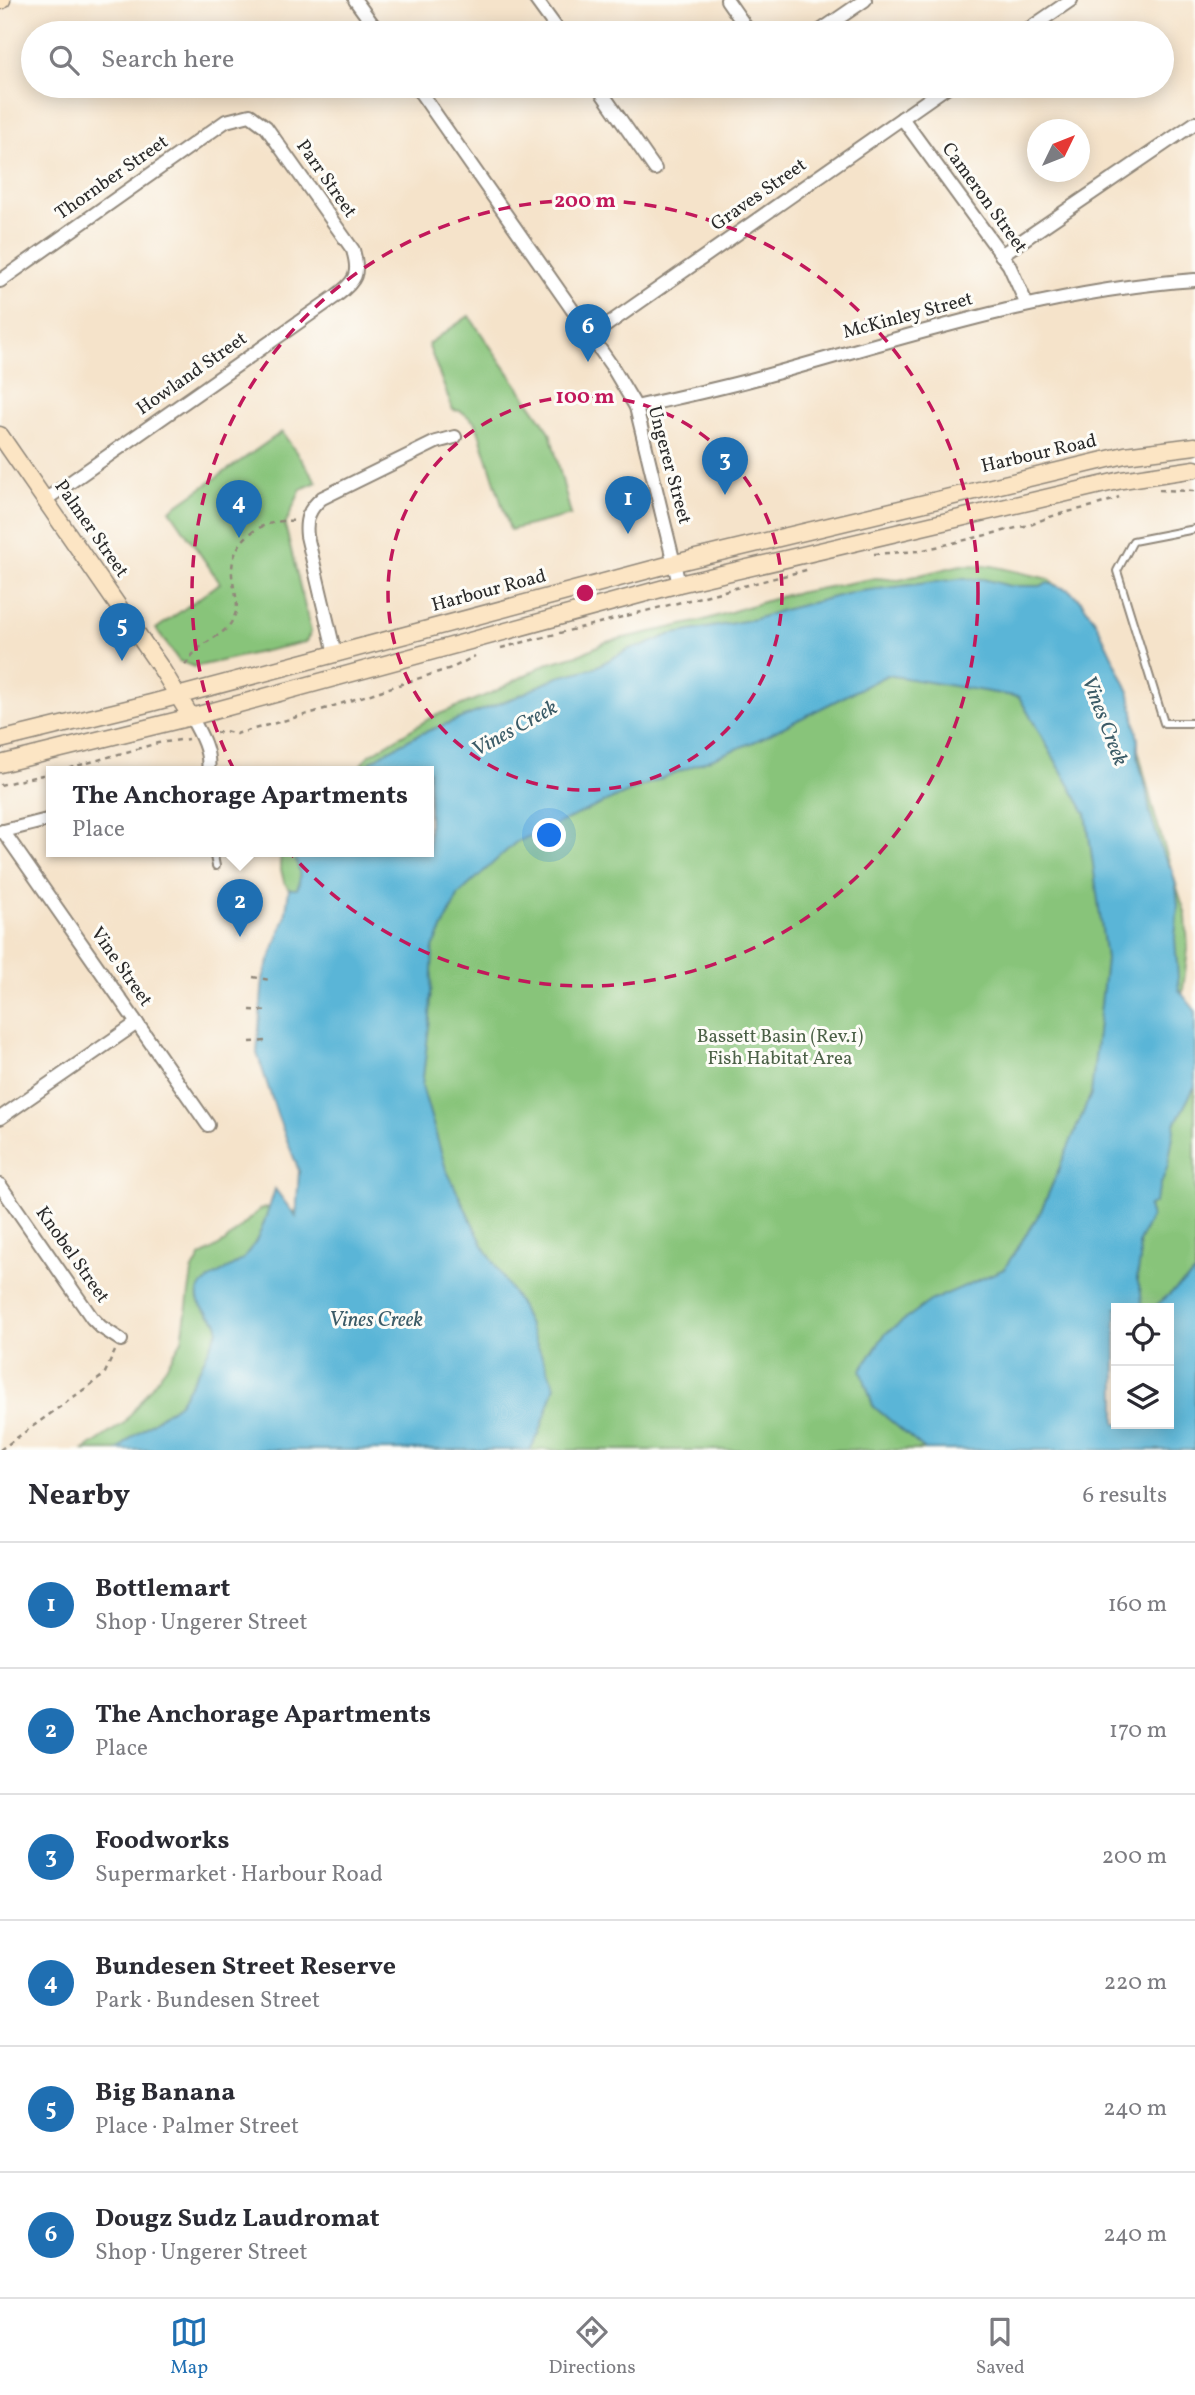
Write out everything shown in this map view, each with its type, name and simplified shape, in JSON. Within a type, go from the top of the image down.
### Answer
[{"type":"main road","name":"Palmer Street","points":[[2,441],[45,500],[191,717]]},
{"type":"main road","name":"Harbour Road","points":[[0,740],[675,563],[1125,455],[1195,446]]},
{"type":"main road","points":[[0,764],[191,717],[679,583],[1122,480],[1195,470]]},
{"type":"street","points":[[355,0],[370,21]]},
{"type":"street","points":[[536,0],[551,21]]},
{"type":"street","points":[[727,0],[742,21]]},
{"type":"street","points":[[834,21],[865,0]]},
{"type":"street","points":[[1040,21],[1071,0]]},
{"type":"street","name":"Ungerer Street","points":[[424,98],[611,365],[636,407],[679,583]]},
{"type":"street","points":[[605,98],[655,169]]},
{"type":"street","name":"Graves Street","points":[[591,336],[931,98]]},
{"type":"street","name":"Parr Street","points":[[250,114],[266,127],[353,250],[357,275]]},
{"type":"street","name":"Thornber Street","points":[[0,281],[226,121],[250,114]]},
{"type":"street","name":"Cameron Street","points":[[902,118],[1019,281],[1027,305]]},
{"type":"street","points":[[1001,255],[1195,123]]},
{"type":"street","name":"Howland Street","points":[[45,500],[336,296],[349,286],[357,275]]},
{"type":"street","name":"McKinley Street","points":[[636,407],[762,377],[963,319],[1101,290],[1195,280]]},
{"type":"street","points":[[335,654],[307,536],[306,523],[312,506],[322,498],[436,442],[455,438]]},
{"type":"street","points":[[191,717],[202,736],[209,766]]},
{"type":"street","points":[[2,831],[46,820]]},
{"type":"street","name":"Vine Street","points":[[2,831],[208,1125]]},
{"type":"street","points":[[0,1118],[136,1023]]},
{"type":"street","name":"Knobel Street","points":[[0,1185],[92,1318],[121,1340]]},
{"type":"lane","points":[[1195,529],[1133,541],[1117,570],[1164,723],[1195,723]]},
{"type":"lane","points":[[214,857],[216,866]]},
{"type":"path","points":[[1151,489],[1195,491]]},
{"type":"path","points":[[870,554],[919,551],[1033,524],[1048,516],[1102,505],[1124,494]]},
{"type":"path","points":[[185,665],[201,646],[221,634],[233,620],[238,603],[232,573],[233,562],[243,540],[251,532],[274,521],[306,523]]},
{"type":"path","points":[[492,650],[815,568]]},
{"type":"path","points":[[216,733],[239,733],[315,712],[454,667],[483,651]]},
{"type":"path","points":[[76,766],[158,743],[191,739]]},
{"type":"path","points":[[0,785],[46,774]]},
{"type":"path","points":[[253,977],[270,980]]},
{"type":"path","points":[[250,1010],[268,1011]]},
{"type":"path","points":[[250,1042],[267,1041]]},
{"type":"path","points":[[0,1450],[104,1375],[121,1340]]},
{"type":"green space","points":[[469,316],[550,432],[571,515],[510,530],[476,423],[461,411],[453,410],[428,344]]},
{"type":"green space","points":[[282,432],[317,482],[301,489],[285,525],[311,632],[306,642],[194,667],[179,661],[156,629],[220,583],[170,510]]},
{"type":"green space","name":"Bassett Basin (Rev.1) Fish Habitat Area","points":[[961,565],[992,566],[1049,579],[1072,600],[1134,734],[1155,816],[1186,916],[1188,949],[1180,1014],[1195,1019],[1195,1450],[84,1450],[124,1423],[166,1367],[182,1340],[192,1272],[200,1257],[225,1242],[259,1210],[285,1203],[293,1213],[337,1181],[311,920],[284,882],[281,857],[434,857],[434,766],[360,766],[368,756],[432,717],[494,692],[546,664],[581,654],[606,642],[701,621],[786,595],[876,578],[899,580]]},
{"type":"water","name":"Vines Creek","points":[[959,579],[983,579],[1010,586],[1040,586],[1048,583],[1069,590],[1096,622],[1130,694],[1138,740],[1138,759],[1150,813],[1176,886],[1178,905],[1175,938],[1179,990],[1195,1010],[1195,1086],[1175,1124],[1168,1165],[1154,1203],[1148,1207],[1151,1217],[1139,1242],[1137,1279],[1142,1303],[1111,1303],[1111,1429],[1174,1429],[1174,1303],[1159,1303],[1195,1273],[1195,1450],[925,1450],[873,1406],[861,1370],[885,1334],[930,1301],[1004,1269],[1041,1211],[1091,1094],[1106,959],[1086,814],[1019,697],[887,675],[756,741],[635,789],[516,842],[459,894],[433,948],[430,1018],[422,1086],[446,1169],[483,1245],[520,1305],[555,1386],[539,1434],[530,1450],[118,1450],[179,1403],[199,1370],[218,1330],[218,1323],[199,1302],[200,1288],[239,1262],[249,1252],[263,1225],[275,1189],[296,1217],[299,1171],[257,1053],[263,978],[285,918],[289,889],[297,889],[299,884],[299,870],[295,857],[434,857],[434,766],[368,766],[372,761],[420,734],[516,697],[558,677],[594,668],[629,649],[644,646],[669,635],[755,619],[854,592]]},
{"type":"place","name":"Dougz Sudz Laudromat","points":[[588,362]]},
{"type":"place","name":"Foodworks","points":[[725,495]]},
{"type":"place","name":"Bottlemart","points":[[628,534]]},
{"type":"place","name":"Bundesen Street Reserve","points":[[239,538]]},
{"type":"place","name":"Big Banana","points":[[122,661]]},
{"type":"place","name":"The Anchorage Apartments","points":[[240,937]]}]
